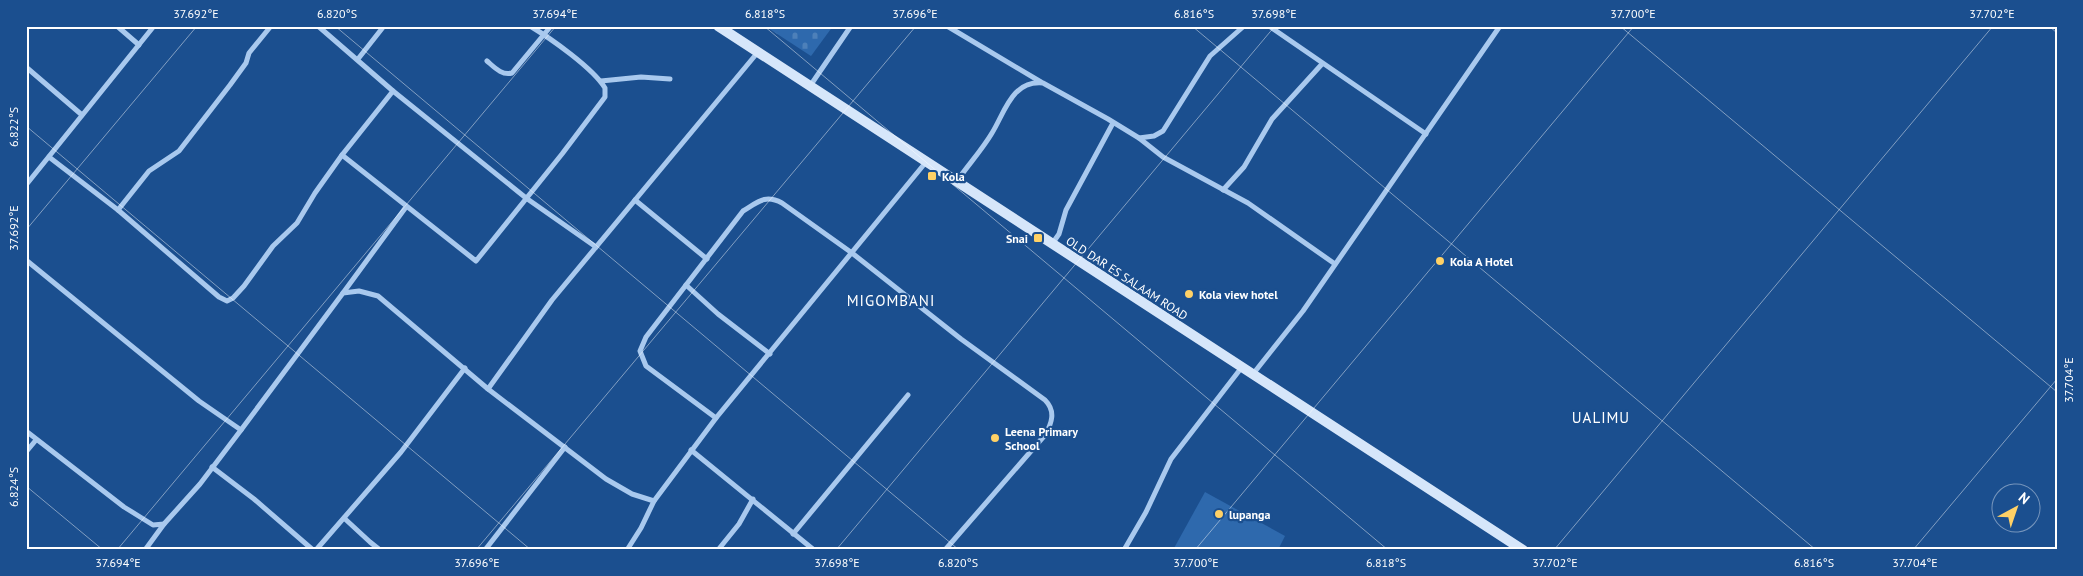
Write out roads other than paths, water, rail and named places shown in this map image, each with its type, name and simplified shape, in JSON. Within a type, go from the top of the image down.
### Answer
[{"type":"main road","name":"OLD DAR ES SALAAM ROAD","points":[[718,26],[1522,549]]},
{"type":"street","points":[[117,26],[139,45]]},
{"type":"street","points":[[26,185],[154,26]]},
{"type":"street","points":[[118,210],[149,171],[179,151],[230,85],[246,63],[249,53],[271,26]]},
{"type":"street","points":[[318,26],[358,59],[392,91],[526,198],[596,246]]},
{"type":"street","points":[[358,59],[384,26]]},
{"type":"street","points":[[342,155],[476,261],[605,97],[605,88],[601,81],[544,34],[530,26]]},
{"type":"street","points":[[487,61],[496,70],[508,74],[512,73],[551,26]]},
{"type":"street","points":[[810,86],[851,26]]},
{"type":"street","points":[[947,26],[1043,83],[1108,118],[1113,124],[1139,138],[1164,157],[1248,203],[1335,264]]},
{"type":"street","points":[[1139,138],[1154,136],[1162,131],[1210,56],[1244,26]]},
{"type":"street","points":[[1269,26],[1279,29],[1322,64],[1426,134]]},
{"type":"street","points":[[1253,374],[1281,341],[1500,26]]},
{"type":"street","points":[[488,389],[552,300],[758,52]]},
{"type":"street","points":[[1223,190],[1244,167],[1272,119],[1322,64]]},
{"type":"street","points":[[26,67],[82,115]]},
{"type":"street","points":[[601,81],[642,77],[670,79]]},
{"type":"street","points":[[956,181],[992,134],[1009,100],[1026,84],[1034,82],[1043,83]]},
{"type":"street","points":[[49,157],[118,210],[227,302],[244,286],[273,246],[297,223],[315,193],[342,155],[392,91]]},
{"type":"street","points":[[1052,244],[1058,234],[1066,210],[1113,124]]},
{"type":"street","points":[[626,550],[641,528],[654,501],[691,450],[926,162]]},
{"type":"street","points":[[716,418],[646,366],[640,351],[646,337],[743,211],[761,200],[772,198],[782,203],[852,253],[962,339],[1045,400],[1051,408],[1051,422],[1045,435],[945,550]]},
{"type":"street","points":[[636,200],[707,259]]},
{"type":"street","points":[[145,550],[164,524],[187,500],[241,430],[406,207]]},
{"type":"street","points":[[26,260],[199,401],[241,430]]},
{"type":"street","points":[[686,285],[718,314],[770,354]]},
{"type":"street","points":[[343,294],[359,291],[378,296],[488,389],[606,479],[632,494],[654,501]]},
{"type":"street","points":[[1124,550],[1146,512],[1171,459],[1242,367]]},
{"type":"street","points":[[212,467],[315,550],[401,452],[465,368]]},
{"type":"street","points":[[793,534],[908,395]]},
{"type":"street","points":[[26,432],[153,526],[164,524]]},
{"type":"street","points":[[26,452],[36,440]]},
{"type":"street","points":[[485,550],[565,448]]},
{"type":"street","points":[[691,450],[814,550]]},
{"type":"street","points":[[718,550],[739,524],[753,499]]},
{"type":"street","points":[[344,518],[380,550]]},
{"type":"place","name":"Kola","points":[[932,176]]},
{"type":"place","name":"Snai","points":[[1038,238]]},
{"type":"place","name":"Kola A Hotel","points":[[1440,261]]},
{"type":"place","name":"Kola view hotel","points":[[1189,294]]},
{"type":"place","name":"Leena Primary School","points":[[995,438]]},
{"type":"place","name":"lupanga","points":[[1219,514]]},
{"type":"district","name":"MIGOMBANI","points":[[891,300]]},
{"type":"district","name":"UALIMU","points":[[1601,417]]}]
